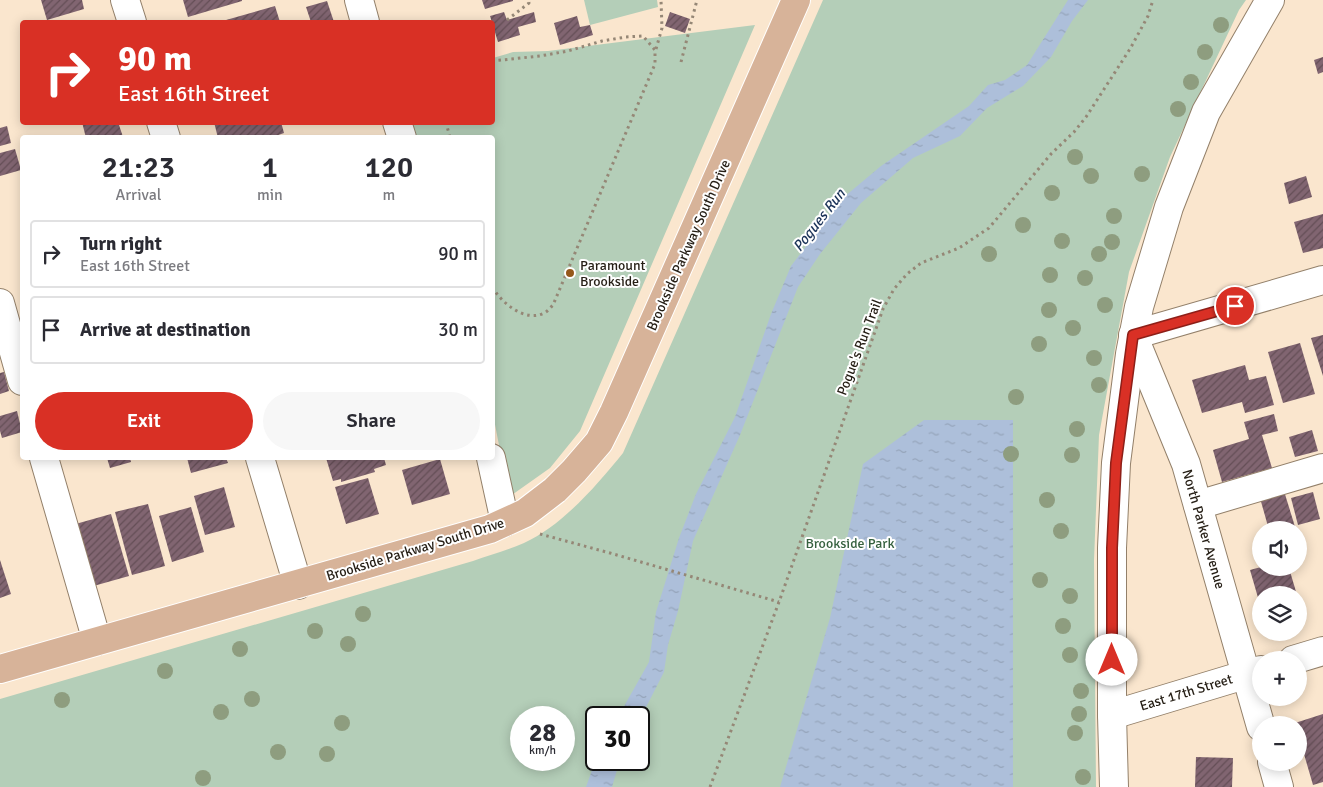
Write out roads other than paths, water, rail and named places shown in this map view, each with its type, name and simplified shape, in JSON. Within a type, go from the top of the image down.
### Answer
[{"type":"main road","name":"Brookside Parkway South Drive","points":[[0,669],[490,529],[525,513],[555,490],[574,472],[599,442],[614,412],[796,0]]},
{"type":"street","points":[[125,0],[131,20]]},
{"type":"street","points":[[359,0],[364,20]]},
{"type":"street","points":[[1114,787],[1112,548],[1116,463],[1133,335],[1157,241],[1187,157],[1206,112],[1270,0]]},
{"type":"street","points":[[1133,335],[1323,280]]},
{"type":"street","points":[[0,302],[20,374]]},
{"type":"street","name":"North Parker Avenue","points":[[1133,335],[1186,464],[1198,506],[1252,666]]},
{"type":"street","points":[[45,460],[98,641]]},
{"type":"street","points":[[261,460],[298,585]]},
{"type":"street","points":[[491,460],[506,522]]},
{"type":"street","points":[[1198,506],[1323,468]]},
{"type":"street","points":[[1307,656],[1323,651]]},
{"type":"street","name":"East 17th Street","points":[[1112,715],[1252,673]]},
{"type":"street","points":[[1275,771],[1279,787]]},
{"type":"water","points":[[1068,0],[1088,0],[1072,21],[1051,57],[1023,86],[987,108],[960,136],[913,158],[861,203],[820,254],[798,287],[740,435],[693,541],[678,611],[668,645],[664,672],[647,706],[624,706],[649,662],[656,612],[679,538],[696,494],[735,417],[771,314],[791,266],[844,197],[881,166],[969,106],[988,85],[1005,80],[1027,65]]},
{"type":"water","points":[[924,420],[1013,420],[1013,787],[780,787],[830,618],[863,464]]},
{"type":"water","points":[[592,771],[617,771],[612,787],[586,787]]},
{"type":"place","name":"Paramount Brookside","points":[[570,273]]},
{"type":"water label","name":"Pogues Run","points":[[819,220]]},
{"type":"park label","name":"Brookside Park","points":[[850,543]]}]
